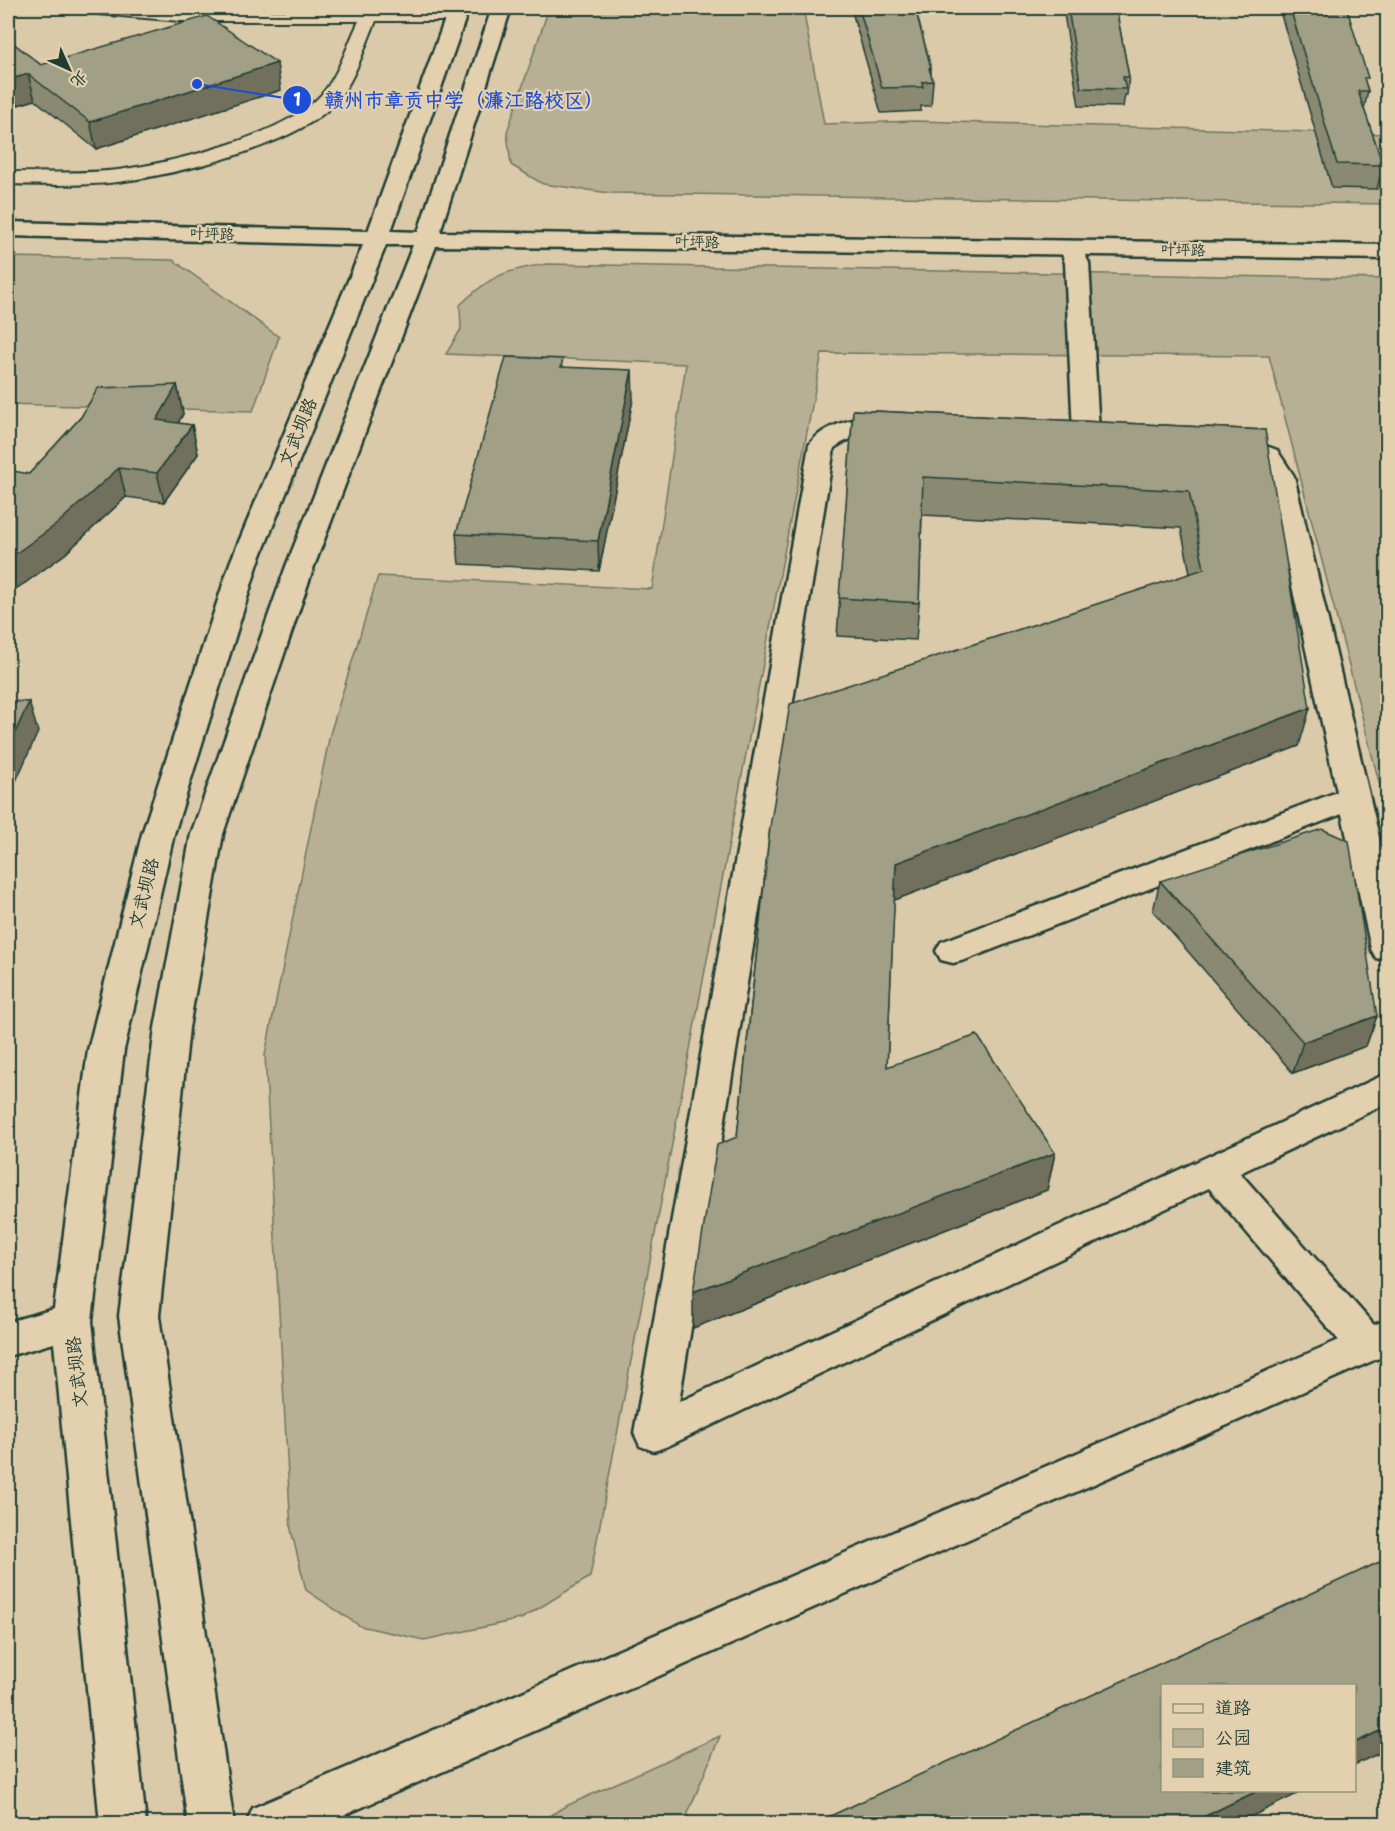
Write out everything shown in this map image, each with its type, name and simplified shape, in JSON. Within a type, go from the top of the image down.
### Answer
[{"type":"street","points":[[211,1824],[139,1316],[172,1029],[207,834],[299,569],[429,228],[502,8]]},
{"type":"street","name":"文武坝路","points":[[123,1824],[72,1321],[106,1050],[158,834],[244,563],[380,227],[457,12]]},
{"type":"street","name":"叶坪路","points":[[8,210],[380,227],[1071,248],[1388,252]]},
{"type":"street","name":"叶坪路","points":[[8,229],[380,227]]},
{"type":"street","name":"叶坪路","points":[[429,228],[1388,232]]},
{"type":"street","points":[[1071,248],[1077,263],[1086,432]]},
{"type":"street","points":[[924,425],[864,425],[842,431],[822,445],[654,1433],[1388,1087]]},
{"type":"street","points":[[1206,437],[1243,444],[1268,456],[1281,476],[1388,949]]},
{"type":"street","points":[[953,951],[1353,798]]},
{"type":"street","points":[[269,1824],[1377,1340],[1214,1169]]},
{"type":"street","points":[[8,1339],[72,1321]]},
{"type":"lane","points":[[87,8],[180,16],[369,18],[457,12]]},
{"type":"lane","points":[[8,177],[118,176],[190,160],[260,138],[310,116],[329,98],[369,18]]},
{"type":"green space","points":[[549,8],[803,8],[824,124],[915,121],[1387,134],[1387,204],[610,193],[543,184],[511,165],[507,132]]},
{"type":"green space","points":[[8,257],[173,260],[279,337],[253,411],[8,404]]},
{"type":"green space","points":[[547,264],[1387,279],[1387,813],[1269,356],[822,353],[590,1577],[521,1619],[424,1640],[360,1626],[306,1590],[291,1530],[265,1055],[330,734],[378,576],[652,589],[686,364],[446,354],[461,329],[460,305],[471,295],[499,276]]},
{"type":"green space","points":[[720,1736],[684,1823],[538,1823],[564,1807]]},
{"type":"building","points":[[859,8],[915,8],[933,81],[922,82],[923,87],[882,88]]},
{"type":"building","points":[[1068,8],[1116,8],[1129,77],[1123,77],[1126,89],[1081,88]]},
{"type":"building","points":[[1290,8],[1347,9],[1368,78],[1364,78],[1368,91],[1358,91],[1383,165],[1337,164]]},
{"type":"building","points":[[207,16],[277,63],[90,122],[28,74],[8,80],[8,39],[41,65]]},
{"type":"building","points":[[506,357],[563,359],[561,367],[632,370],[598,541],[456,534]]},
{"type":"building","points":[[177,385],[157,420],[192,425],[157,473],[119,468],[57,524],[8,559],[8,470],[29,474],[81,417],[98,388]]},
{"type":"building","points":[[853,410],[1265,430],[1310,708],[896,863],[887,1067],[977,1035],[1055,1153],[693,1292],[717,1145],[737,1137],[770,827],[790,704],[1204,569],[1189,491],[923,477],[919,603],[839,598]]},
{"type":"building","points":[[8,701],[29,702],[8,748]]},
{"type":"building","points":[[1322,829],[1349,841],[1377,1016],[1303,1042],[1160,881]]},
{"type":"building","points":[[1388,1558],[1388,1727],[1356,1742],[1356,1684],[1161,1684],[1161,1792],[1255,1792],[1189,1824],[813,1824]]},
{"type":"place","name":"赣州市章贡中学（濂江路校区）","points":[[197,84]]}]
